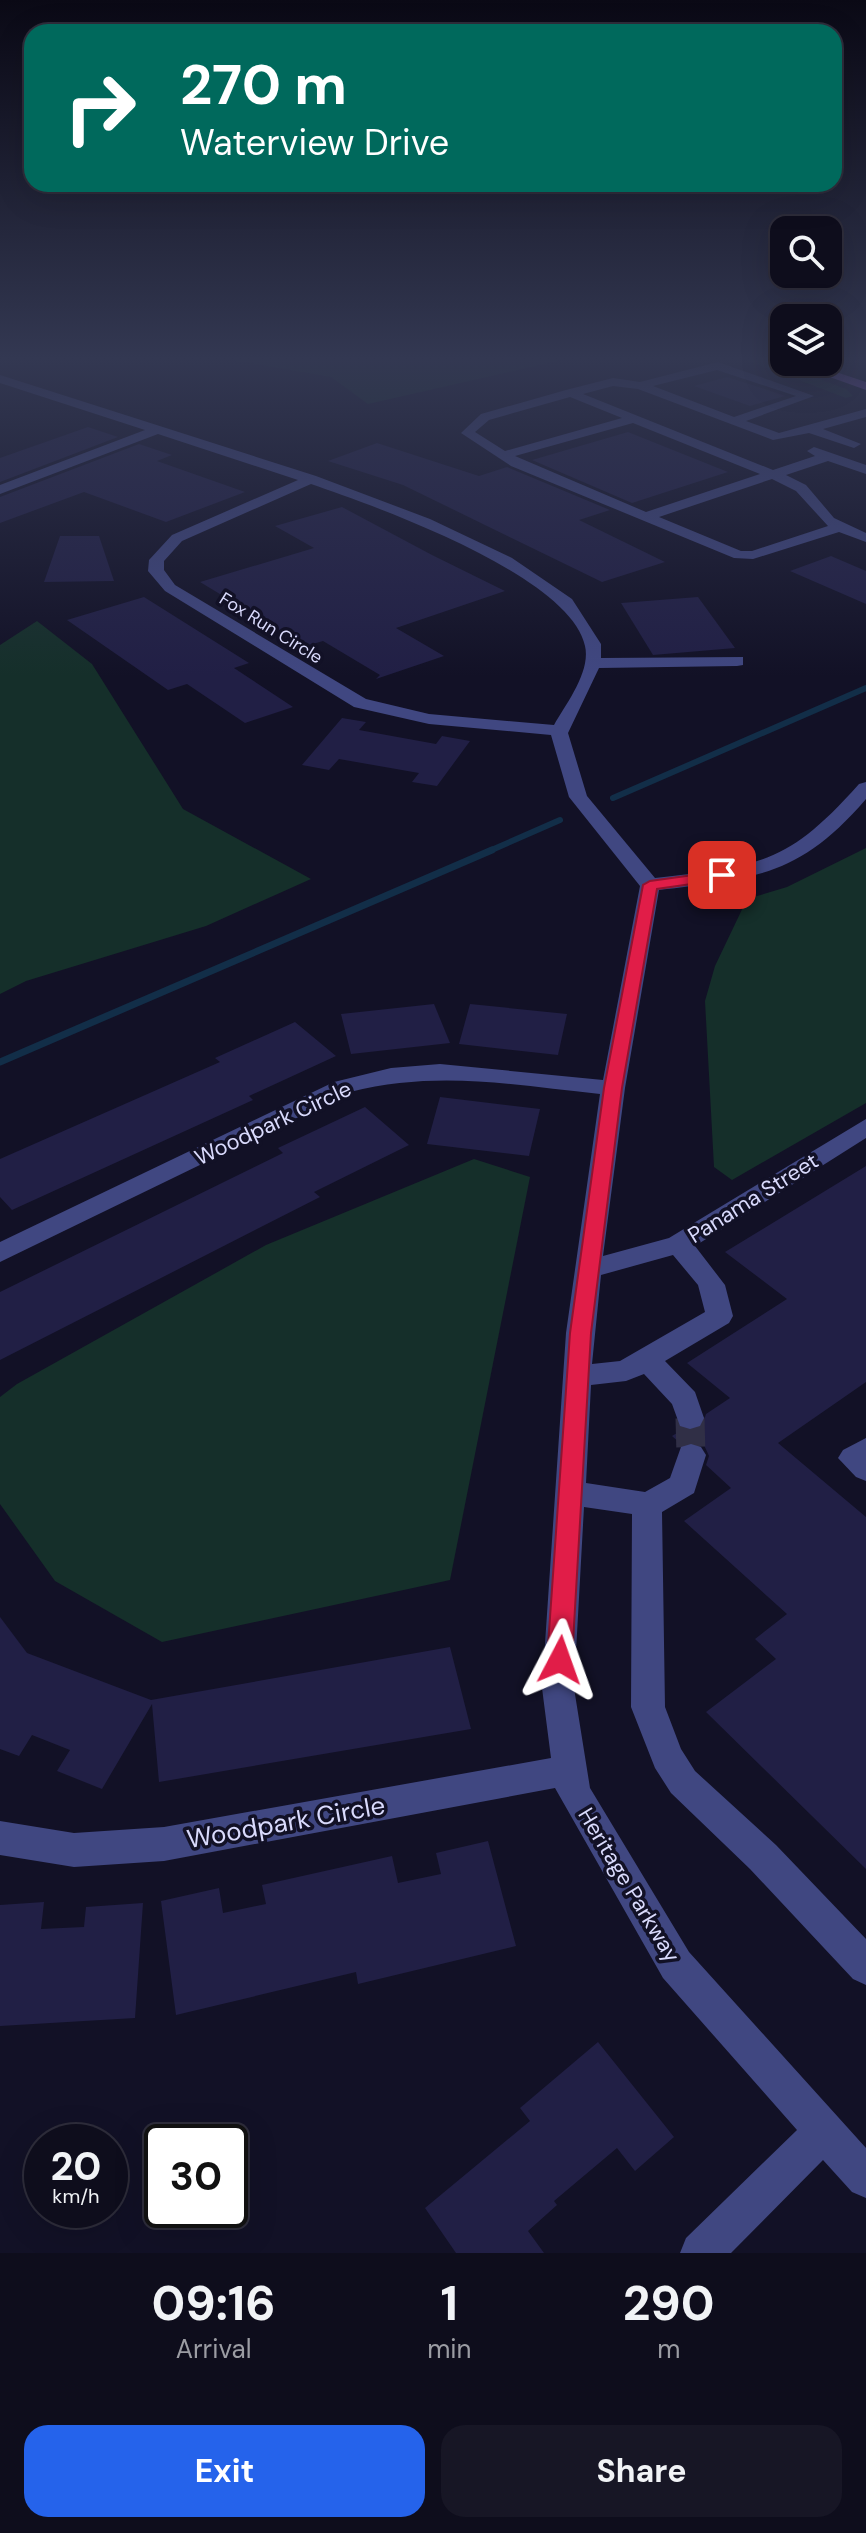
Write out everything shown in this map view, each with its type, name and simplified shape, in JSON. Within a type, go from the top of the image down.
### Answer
[{"type":"street","points":[[0,490],[65,465]]},
{"type":"street","points":[[266,465],[387,505],[542,582],[567,601],[593,641],[594,663],[560,731],[578,797],[650,885],[736,872],[793,854],[830,828],[866,788]]},
{"type":"street","points":[[521,465],[746,556],[840,527]]},
{"type":"street","points":[[751,465],[801,486],[820,513],[840,527],[866,538]]},
{"type":"street","points":[[647,516],[798,465]]},
{"type":"street","name":"Fox Run Circle","points":[[311,479],[177,538],[156,560],[159,577],[170,588],[360,703],[429,719],[560,731]]},
{"type":"street","points":[[594,663],[737,661]]},
{"type":"street","name":"Heritage Parkway","points":[[650,885],[613,1088],[578,1376],[558,1688],[573,1792],[676,1965],[866,2178]]},
{"type":"street","name":"Woodpark Circle","points":[[0,1253],[342,1087],[391,1075],[440,1071],[476,1072],[613,1088]]},
{"type":"street","name":"Panama Street","points":[[589,1269],[678,1245],[866,1127]]},
{"type":"street","points":[[578,1376],[626,1371],[719,1316],[709,1277],[678,1245]]},
{"type":"street","points":[[647,1359],[685,1400],[690,1418]]},
{"type":"street","points":[[866,1449],[853,1458],[866,1469]]},
{"type":"street","points":[[645,1507],[683,1485],[691,1455]]},
{"type":"street","points":[[570,1493],[641,1503],[645,1507],[650,1632],[648,1707],[667,1757],[683,1782],[763,1857],[866,1966]]},
{"type":"street","name":"Woodpark Circle","points":[[0,1838],[74,1850],[164,1844],[570,1770]]},
{"type":"street","points":[[701,2253],[823,2132]]},
{"type":"green space","points":[[37,621],[92,664],[183,809],[311,879],[206,926],[26,981],[0,994],[0,645]]},
{"type":"green space","points":[[866,848],[866,1103],[732,1180],[714,1167],[705,1001],[715,966],[747,899],[787,887]]},
{"type":"green space","points":[[474,1159],[530,1177],[450,1580],[162,1642],[55,1581],[0,1504],[0,1397],[17,1384],[266,1245]]},
{"type":"building","points":[[0,465],[44,465],[0,482]]},
{"type":"building","points":[[84,465],[169,465],[245,492],[166,522],[84,492],[0,523],[0,497]]},
{"type":"building","points":[[341,465],[445,465],[479,476],[507,467],[610,510],[579,520],[665,562],[602,582],[403,485]]},
{"type":"building","points":[[544,465],[711,465],[728,472],[632,503]]},
{"type":"building","points":[[342,507],[505,591],[396,628],[444,656],[376,679],[380,675],[323,641],[306,646],[200,582],[314,548],[275,526]]},
{"type":"building","points":[[60,536],[99,536],[114,581],[44,582]]},
{"type":"building","points":[[831,556],[866,571],[866,604],[790,571]]},
{"type":"building","points":[[144,597],[249,663],[234,668],[293,707],[245,723],[187,684],[168,690],[67,620]]},
{"type":"building","points":[[698,597],[735,648],[653,655],[621,603]]},
{"type":"building","points":[[342,718],[366,722],[359,730],[436,744],[442,736],[470,741],[437,786],[412,782],[419,773],[339,759],[329,770],[302,765]]},
{"type":"building","points":[[434,1004],[450,1043],[351,1054],[341,1014]]},
{"type":"building","points":[[470,1004],[567,1014],[558,1055],[459,1044]]},
{"type":"building","points":[[295,1022],[336,1056],[249,1096],[253,1100],[12,1210],[0,1197],[0,1159],[220,1062],[215,1058]]},
{"type":"building","points":[[440,1097],[540,1109],[529,1156],[427,1144]]},
{"type":"building","points":[[365,1107],[409,1145],[314,1192],[320,1197],[0,1360],[0,1292],[283,1153],[278,1148]]},
{"type":"building","points":[[866,1166],[866,1382],[778,1443],[866,1517],[866,1869],[706,1712],[776,1659],[755,1639],[787,1614],[684,1521],[731,1488],[706,1465],[709,1456],[704,1445],[692,1441],[681,1444],[672,1436],[682,1430],[701,1429],[706,1414],[730,1398],[687,1363],[787,1299],[725,1252]]},
{"type":"building","points":[[0,1617],[27,1653],[151,1700],[450,1647],[471,1729],[159,1782],[152,1704],[102,1789],[57,1771],[70,1750],[32,1735],[19,1756],[0,1749]]},
{"type":"building","points":[[488,1841],[516,1946],[358,1984],[356,1972],[176,2015],[161,1901],[219,1888],[223,1913],[266,1904],[262,1885],[392,1856],[398,1883],[441,1874],[436,1853]]},
{"type":"building","points":[[44,1902],[41,1929],[84,1927],[86,1907],[143,1903],[135,2018],[0,2026],[0,1905]]},
{"type":"building","points":[[598,2042],[674,2137],[635,2171],[617,2148],[554,2201],[557,2205],[528,2231],[544,2253],[456,2253],[425,2208],[530,2121],[520,2108]]},
{"type":"waterway","points":[[613,798],[866,688]]},
{"type":"waterway","points":[[487,852],[560,820]]},
{"type":"waterway","points":[[0,1062],[492,850]]},
{"type":"tunnel","points":[[690,1418],[691,1455]]},
{"type":"route","points":[[560,1660],[580,1333],[613,1088],[650,885],[722,875]]}]
